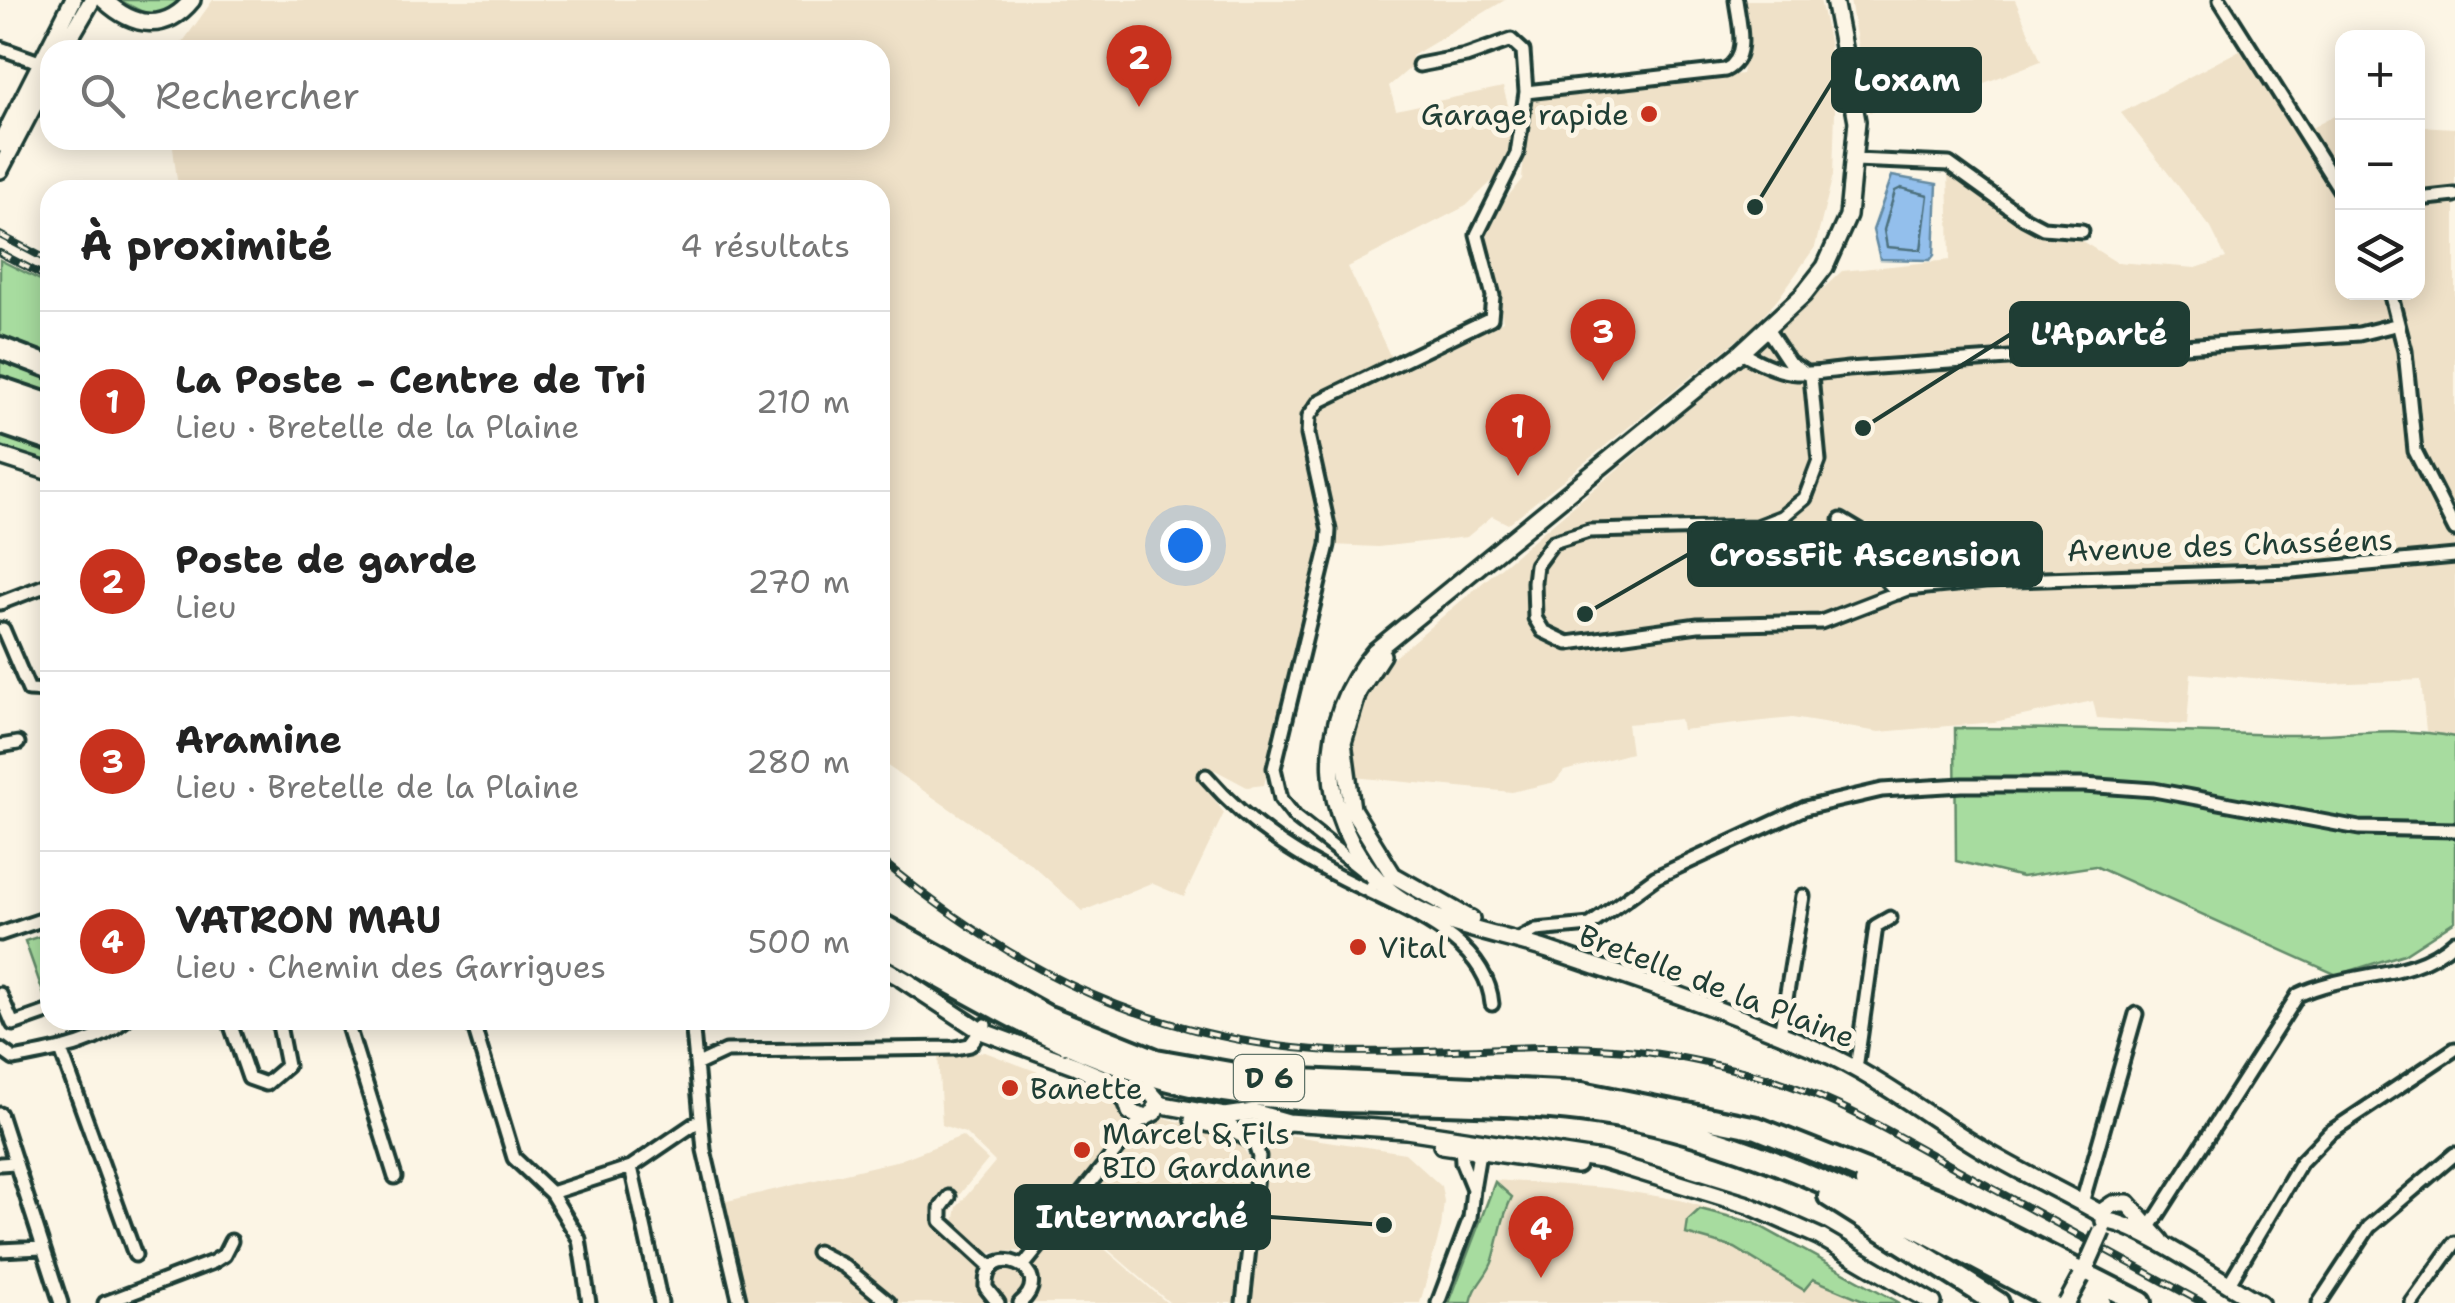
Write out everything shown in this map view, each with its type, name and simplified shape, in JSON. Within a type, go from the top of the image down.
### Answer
[{"type":"highway","points":[[0,348],[40,363]]},
{"type":"highway","points":[[0,388],[40,402]]},
{"type":"highway","points":[[0,406],[40,420]]},
{"type":"highway","points":[[0,424],[40,437]]},
{"type":"highway","name":"D 6","points":[[890,930],[1046,1016],[1156,1060],[1258,1078],[1582,1094],[1690,1114],[1823,1162],[2100,1303]]},
{"type":"highway","name":"D 6","points":[[890,948],[1072,1046],[1195,1086],[1283,1096],[1541,1106],[1651,1123],[1700,1136],[1827,1182],[2064,1303]]},
{"type":"highway","points":[[1690,1114],[1757,1128],[1962,1210],[2140,1303]]},
{"type":"highway","points":[[1700,1136],[1852,1208],[1998,1303]]},
{"type":"main road","points":[[57,40],[73,0]]},
{"type":"main road","points":[[68,40],[92,0]]},
{"type":"main road","points":[[104,0],[126,16],[158,23],[176,19],[189,2]]},
{"type":"main road","name":"Bretelle de la Plaine","points":[[1834,0],[1857,121],[1848,216],[1824,267],[1741,352],[1374,650],[1348,689],[1330,753],[1338,815],[1377,880],[1403,900],[1434,915],[1517,940],[1780,1035],[1856,1069],[1986,1152],[2082,1203],[2102,1222],[2131,1225],[2148,1232],[2166,1248],[2260,1303]]},
{"type":"main road","points":[[0,144],[40,78]]},
{"type":"main road","points":[[0,170],[40,81]]},
{"type":"main road","points":[[0,456],[40,469]]},
{"type":"main road","points":[[890,972],[984,1028],[1084,1070],[1131,1096],[1136,1117],[1156,1108],[1260,1115],[1641,1172],[1748,1205],[1820,1237],[1933,1303]]},
{"type":"main road","points":[[1131,1096],[1148,1090],[1156,1108]]},
{"type":"main road","points":[[1156,1108],[1254,1136],[1288,1122]]},
{"type":"main road","points":[[1254,1136],[1260,1115]]},
{"type":"main road","points":[[1242,1116],[1238,1123],[1254,1136]]},
{"type":"main road","points":[[2064,1303],[2083,1272],[2102,1222]]},
{"type":"street","points":[[1526,92],[1725,70],[1735,65],[1740,53],[1736,0]]},
{"type":"street","points":[[2220,0],[2335,182]]},
{"type":"street","points":[[1419,65],[1466,56],[1511,40],[1523,50],[1526,92],[1517,154],[1477,235],[1494,296],[1492,318],[1320,401],[1309,416],[1308,435],[1330,530],[1274,768],[1275,783],[1295,817],[1475,957],[1489,980],[1492,1004]]},
{"type":"street","points":[[0,48],[40,65]]},
{"type":"street","points":[[1855,160],[1948,164],[2043,228],[2082,230]]},
{"type":"street","points":[[2425,197],[2455,195]]},
{"type":"street","points":[[2391,300],[2395,326],[2405,351],[2415,451],[2455,530]]},
{"type":"street","points":[[1741,352],[1777,373],[1811,376],[1848,369],[2360,334],[2395,326]]},
{"type":"street","points":[[1767,329],[1789,362],[1811,376]]},
{"type":"street","name":"Avenue des Chasséens","points":[[1811,376],[1819,460],[1805,498],[1782,516],[1756,527],[1568,534],[1553,542],[1536,565],[1535,618],[1543,631],[1568,643],[1698,624],[1821,622],[1898,593],[1984,581],[2292,571],[2455,556]]},
{"type":"street","points":[[1841,520],[1861,532],[1874,566],[1898,593]]},
{"type":"street","points":[[0,603],[40,587]]},
{"type":"street","points":[[1,627],[29,690],[40,691]]},
{"type":"street","points":[[0,746],[18,743]]},
{"type":"street","points":[[1206,776],[1268,838],[1377,880]]},
{"type":"street","points":[[1517,940],[1536,930],[1590,924],[1656,877],[1790,815],[1817,804],[1882,790],[1962,784],[2084,785],[2154,790],[2359,828],[2455,830]]},
{"type":"street","points":[[1780,1035],[1803,896]]},
{"type":"street","points":[[1856,1069],[1876,926],[1890,918]]},
{"type":"street","points":[[0,934],[40,920]]},
{"type":"street","points":[[2148,1232],[2298,995],[2322,984],[2411,968],[2455,941]]},
{"type":"street","points":[[0,994],[13,1024],[40,1015]]},
{"type":"street","points":[[2082,1203],[2136,1014]]},
{"type":"street","points":[[698,1064],[726,1051],[955,1048],[970,1045],[984,1028]]},
{"type":"street","points":[[0,1049],[14,1059],[93,1041],[110,1030]]},
{"type":"street","points":[[232,1030],[242,1064],[256,1084],[274,1080],[283,1073],[288,1059],[281,1030]]},
{"type":"street","points":[[349,1030],[395,1178]]},
{"type":"street","points":[[475,1030],[514,1158],[551,1193],[579,1239],[589,1303]]},
{"type":"street","points":[[693,1030],[700,1120],[740,1303]]},
{"type":"street","points":[[2228,1286],[2301,1162],[2330,1133],[2455,1049]]},
{"type":"street","points":[[61,1050],[135,1255]]},
{"type":"street","points":[[0,1114],[61,1303]]},
{"type":"street","points":[[551,1193],[631,1167],[700,1120]]},
{"type":"street","points":[[1024,1265],[1139,1122]]},
{"type":"street","points":[[1243,1303],[1259,1157],[1254,1136]]},
{"type":"street","points":[[1460,1143],[1472,1189]]},
{"type":"street","points":[[1438,1303],[1470,1218],[1480,1146]]},
{"type":"street","points":[[2319,1303],[2369,1226],[2455,1154]]},
{"type":"street","points":[[0,1164],[15,1163]]},
{"type":"street","points":[[631,1167],[661,1303]]},
{"type":"street","points":[[949,1197],[942,1208],[941,1222],[991,1268]]},
{"type":"street","points":[[105,1303],[213,1262],[224,1255],[231,1241]]},
{"type":"street","points":[[2412,1303],[2455,1243]]},
{"type":"street","points":[[0,1250],[42,1248]]},
{"type":"street","points":[[818,1252],[844,1266],[889,1303]]},
{"type":"street","points":[[995,1302],[986,1281],[991,1268],[1011,1260],[1024,1265],[1032,1279],[1030,1300]]},
{"type":"shaded area","points":[[213,0],[1505,0],[1412,56],[1415,64],[1389,86],[1396,110],[1503,87],[1517,138],[1508,166],[1466,206],[1348,267],[1395,366],[1301,414],[1323,536],[1264,785],[1247,787],[1215,770],[1200,780],[1224,813],[1184,897],[1151,883],[1083,911],[1031,864],[890,768],[890,180],[177,180],[173,150],[890,150],[890,40],[184,40]]},
{"type":"shaded area","points":[[1742,0],[1820,0],[1829,41],[1835,111],[1833,175],[1815,247],[1778,299],[1752,328],[1508,524],[1492,516],[1467,537],[1378,547],[1331,545],[1312,434],[1314,418],[1326,404],[1503,321],[1488,255],[1488,221],[1522,179],[1529,101],[1536,97],[1742,74],[1748,41]]},
{"type":"shaded area","points":[[1850,0],[2015,0],[2041,61],[1953,95],[1869,112]]},
{"type":"shaded area","points":[[2240,50],[2296,136],[2335,116],[2335,300],[2425,300],[2425,126],[2455,128],[2455,737],[2426,731],[2421,680],[2326,684],[2191,673],[2187,725],[2097,718],[2093,701],[1994,722],[1879,732],[1792,718],[1682,730],[1680,719],[1627,724],[1631,753],[1564,771],[1555,782],[1512,792],[1353,777],[1353,736],[1364,698],[1392,659],[1734,371],[1842,271],[1950,260],[1948,167],[2019,220],[2077,238],[2116,262],[2196,268],[2226,258],[2211,228],[2121,113]]},
{"type":"shaded area","points":[[985,1052],[1117,1102],[1126,1107],[1131,1119],[1150,1127],[1162,1117],[1235,1137],[1253,1163],[1236,1303],[1170,1303],[1060,1208],[1022,1251],[987,1253],[954,1223],[957,1207],[995,1162],[965,1133],[942,1125],[938,1054]]},
{"type":"shaded area","points":[[1275,1133],[1405,1153],[1441,1186],[1441,1228],[1420,1303],[1250,1303],[1269,1141]]},
{"type":"shaded area","points":[[962,1136],[988,1160],[955,1200],[949,1220],[987,1257],[1020,1254],[1061,1211],[1167,1303],[744,1303],[723,1202],[900,1160]]},
{"type":"shaded area","points":[[1494,1180],[1607,1188],[1680,1200],[1754,1222],[1902,1303],[1447,1303]]},
{"type":"green space","points":[[119,0],[180,1],[168,16],[149,15]]},
{"type":"green space","points":[[0,260],[40,280],[40,358],[0,342]]},
{"type":"green space","points":[[0,354],[40,370],[40,390],[0,376]]},
{"type":"green space","points":[[0,431],[40,445],[40,460],[0,447]]},
{"type":"green space","points":[[1955,728],[2279,735],[2389,731],[2455,737],[2455,921],[2404,954],[2337,975],[2095,866],[2022,877],[1956,861]]},
{"type":"green space","points":[[40,936],[40,984],[25,941]]},
{"type":"green space","points":[[1495,1182],[1512,1197],[1493,1260],[1471,1303],[1449,1303]]},
{"type":"green space","points":[[1700,1209],[1754,1223],[1900,1303],[1870,1303],[1813,1279],[1804,1290],[1735,1248],[1686,1234],[1688,1220]]},
{"type":"water","points":[[1892,176],[1937,184],[1934,255],[1930,260],[1880,259],[1873,230]]},
{"type":"railway","points":[[0,235],[40,256]]},
{"type":"railway","points":[[0,253],[40,274]]},
{"type":"railway","points":[[890,867],[983,935],[1035,967],[1145,1015],[1203,1032],[1330,1051],[1552,1047],[1626,1050],[1668,1055],[1795,1087],[1878,1125],[2203,1303]]},
{"type":"place","name":"Poste de garde","points":[[1139,107]]},
{"type":"place","name":"Garage rapide","points":[[1649,114]]},
{"type":"place","name":"Loxam","points":[[1755,207]]},
{"type":"place","name":"Aramine","points":[[1603,381]]},
{"type":"place","name":"L'Aparté","points":[[1863,428]]},
{"type":"place","name":"La Poste - Centre de Tri","points":[[1518,476]]},
{"type":"place","name":"CrossFit Ascension","points":[[1585,614]]},
{"type":"place","name":"Vital","points":[[1358,947]]},
{"type":"place","name":"Banette","points":[[1010,1088]]},
{"type":"place","name":"Marcel & Fils BIO Gardanne","points":[[1082,1150]]},
{"type":"place","name":"Intermarché","points":[[1384,1225]]},
{"type":"place","name":"VATRON MAU","points":[[1541,1278]]}]
